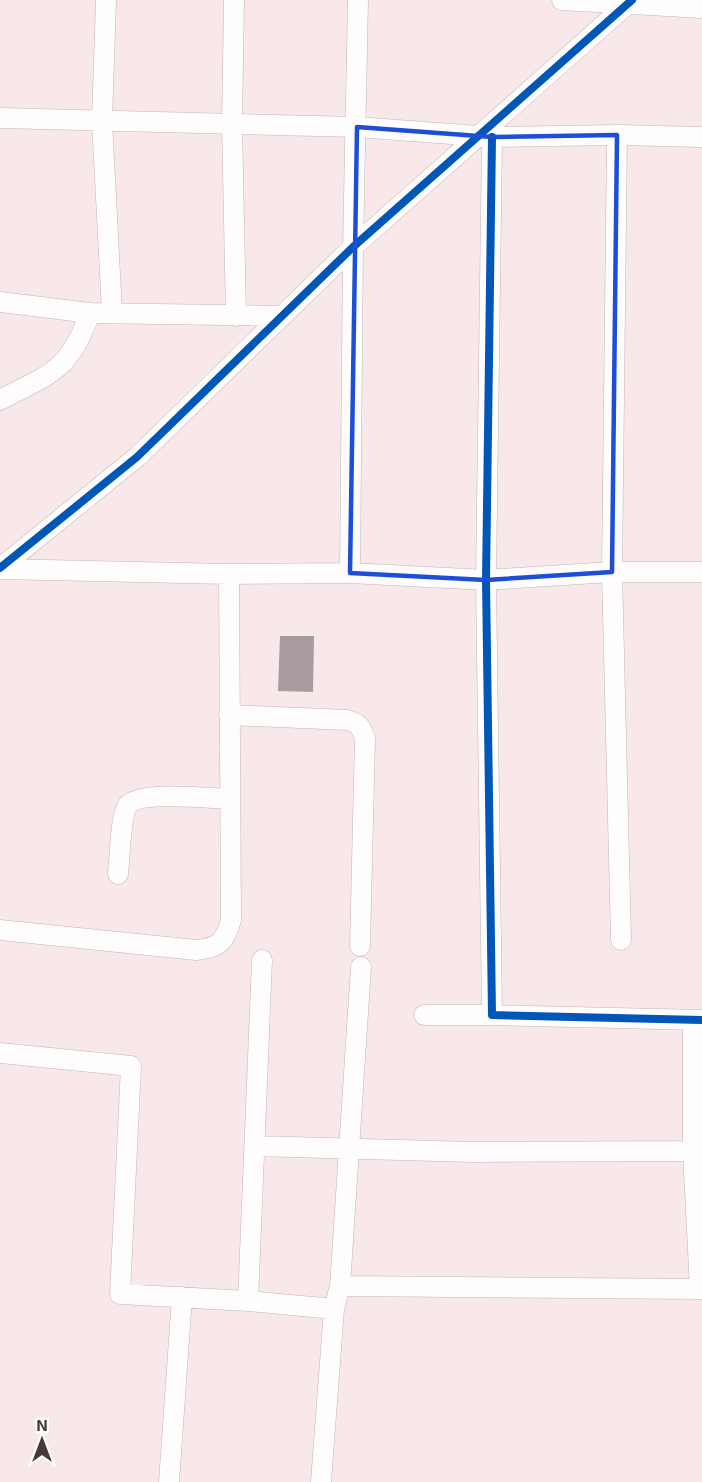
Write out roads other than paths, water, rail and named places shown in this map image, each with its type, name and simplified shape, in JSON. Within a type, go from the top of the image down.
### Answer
[{"type":"street","points":[[106,0],[102,121],[112,312]]},
{"type":"street","points":[[234,0],[232,124],[236,316]]},
{"type":"street","points":[[350,573],[358,0]]},
{"type":"street","points":[[562,0],[629,2],[702,8]]},
{"type":"street","points":[[0,568],[137,457],[353,247],[486,136],[629,2]]},
{"type":"street","points":[[0,118],[357,127],[486,136],[702,137]]},
{"type":"street","points":[[617,135],[612,572],[621,940]]},
{"type":"street","points":[[486,136],[486,580],[492,1015]]},
{"type":"street","points":[[0,302],[90,313],[280,316]]},
{"type":"street","points":[[0,400],[64,363],[74,351],[90,313]]},
{"type":"street","points":[[0,568],[229,574],[350,573],[486,580],[612,572],[702,572]]},
{"type":"street","points":[[0,930],[196,950],[215,948],[226,938],[231,920],[229,574]]},
{"type":"street","points":[[229,715],[347,720],[357,723],[362,728],[364,738],[360,946]]},
{"type":"street","points":[[118,874],[125,814],[129,804],[137,799],[150,797],[230,799]]},
{"type":"street","points":[[249,1301],[262,960]]},
{"type":"street","points":[[321,1482],[334,1309],[340,1286],[361,967]]},
{"type":"street","points":[[340,1286],[701,1289],[697,1151],[697,1020],[424,1015]]},
{"type":"street","points":[[0,1053],[131,1065],[120,1294],[249,1301],[334,1309]]},
{"type":"street","points":[[254,1146],[350,1150],[697,1151]]},
{"type":"street","points":[[169,1482],[182,1298]]}]
